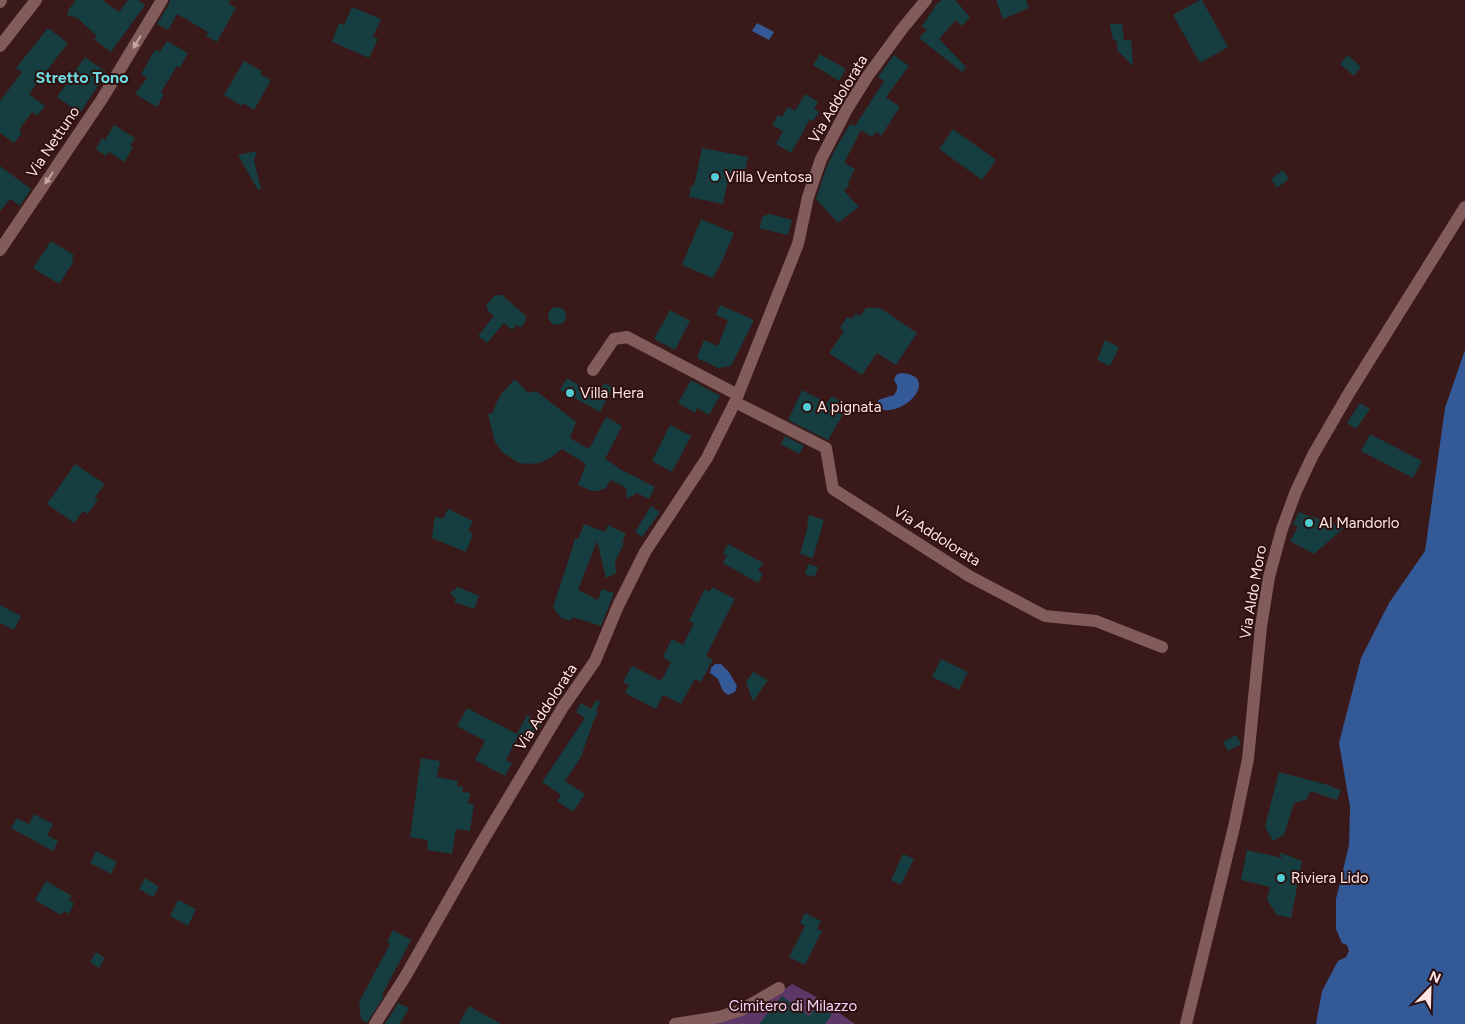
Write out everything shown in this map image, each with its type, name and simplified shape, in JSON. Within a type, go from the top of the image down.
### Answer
[{"type":"street","points":[[0,46],[36,0]]},
{"type":"street","name":"Via Nettuno","points":[[0,250],[102,99],[162,0]]},
{"type":"street","name":"Via Addolorata","points":[[375,1024],[405,977],[479,847],[563,707],[596,661],[618,606],[645,552],[706,458],[736,399],[798,244],[808,196],[821,158],[847,109],[867,77],[926,0]]},
{"type":"street","name":"Via Aldo Moro","points":[[1186,1024],[1234,827],[1248,759],[1260,628],[1269,577],[1282,528],[1296,491],[1318,447],[1349,393],[1465,208]]},
{"type":"street","name":"Via Addolorata","points":[[593,370],[614,339],[627,337],[826,448],[833,489],[969,576],[1045,616],[1096,621],[1162,647]]},
{"type":"street","points":[[675,1024],[719,1017],[741,1010],[779,988]]},
{"type":"green space","name":"Cimitero di Milazzo","points":[[792,984],[815,996],[855,1024],[693,1024],[785,989]]},
{"type":"water","points":[[757,23],[774,32],[769,40],[752,31]]},
{"type":"water","points":[[1465,350],[1465,1024],[1316,1024],[1322,991],[1338,961],[1346,957],[1349,951],[1347,945],[1342,943],[1336,929],[1336,899],[1349,845],[1350,807],[1339,743],[1361,658],[1389,603],[1425,551],[1445,408]]},
{"type":"water","points":[[901,373],[912,375],[918,379],[917,392],[906,404],[898,408],[886,410],[878,408],[878,400],[894,395],[897,385],[894,380],[896,375]]},
{"type":"water","points":[[715,664],[721,664],[729,672],[737,686],[735,692],[728,695],[723,691],[718,679],[710,673],[711,668]]},
{"type":"building","points":[[76,0],[102,0],[119,12],[128,0],[138,0],[145,5],[111,52],[94,39],[97,36],[77,18],[67,15]]},
{"type":"building","points":[[170,0],[230,0],[228,3],[236,8],[217,42],[206,36],[208,32],[177,14],[168,30],[157,24]]},
{"type":"building","points":[[942,0],[955,0],[970,17],[962,26],[956,20],[939,39],[966,67],[962,72],[919,38],[927,30],[922,26],[936,5]]},
{"type":"building","points":[[996,0],[1026,0],[1029,8],[1003,19]]},
{"type":"building","points":[[1202,0],[1228,47],[1200,63],[1173,15]]},
{"type":"building","points":[[352,7],[381,19],[373,37],[378,39],[369,58],[332,42],[339,23],[344,25]]},
{"type":"building","points":[[1110,24],[1122,24],[1124,40],[1131,40],[1133,66],[1118,51],[1116,40],[1113,40]]},
{"type":"building","points":[[48,28],[68,43],[29,94],[45,106],[37,116],[32,112],[19,130],[22,133],[14,143],[0,133],[0,101],[22,72],[16,68]]},
{"type":"building","points":[[167,41],[188,53],[180,68],[177,66],[161,92],[164,94],[157,107],[135,94],[147,78],[141,74],[155,50],[160,52]]},
{"type":"building","points":[[820,54],[846,69],[839,81],[813,65]]},
{"type":"building","points":[[894,55],[909,66],[886,97],[900,107],[881,136],[876,132],[872,137],[861,130],[844,163],[855,169],[848,183],[850,184],[844,191],[859,207],[838,223],[816,199],[827,166],[850,124],[855,126],[884,81],[878,77]]},
{"type":"building","points":[[1348,55],[1361,67],[1354,76],[1340,64]]},
{"type":"building","points":[[85,57],[105,71],[105,75],[80,113],[57,97]]},
{"type":"building","points":[[244,61],[262,71],[260,74],[271,80],[254,110],[243,103],[242,106],[224,95]]},
{"type":"building","points":[[805,94],[818,102],[814,109],[819,112],[813,121],[810,119],[791,153],[776,144],[783,131],[772,125],[778,115],[782,117],[788,107],[795,111]]},
{"type":"building","points":[[114,125],[135,138],[130,146],[133,148],[124,162],[109,152],[106,156],[96,149],[102,138],[105,140]]},
{"type":"building","points":[[953,129],[996,160],[982,180],[939,149]]},
{"type":"building","name":"Villa Ventosa","points":[[702,148],[748,157],[745,173],[735,171],[733,181],[728,180],[723,204],[689,197],[691,185],[694,186]]},
{"type":"building","points":[[257,151],[254,160],[261,189],[258,190],[238,155]]},
{"type":"building","points":[[0,166],[31,189],[20,206],[10,199],[0,211]]},
{"type":"building","points":[[1283,170],[1289,179],[1277,188],[1271,179]]},
{"type":"building","points":[[770,214],[792,220],[788,235],[759,228],[763,216]]},
{"type":"building","points":[[701,219],[734,233],[713,278],[682,265]]},
{"type":"building","points":[[51,241],[74,255],[71,259],[74,261],[59,284],[33,268]]},
{"type":"building","points":[[495,295],[502,295],[526,316],[526,320],[521,328],[517,325],[512,330],[504,323],[487,343],[478,336],[494,316],[488,311],[486,305]]},
{"type":"building","points":[[720,305],[754,320],[731,366],[718,368],[697,358],[704,340],[718,346],[728,320],[716,315]]},
{"type":"building","points":[[557,307],[563,310],[566,316],[563,322],[557,325],[551,322],[548,316],[551,310]]},
{"type":"building","points":[[866,308],[880,308],[917,333],[896,365],[877,353],[862,375],[829,353],[844,331],[840,328],[847,317],[852,319],[856,313],[860,316]]},
{"type":"building","points":[[670,310],[690,321],[675,350],[654,339]]},
{"type":"building","points":[[1105,340],[1119,347],[1110,366],[1097,360]]},
{"type":"building","points":[[567,378],[597,397],[604,383],[613,388],[600,412],[560,390]]},
{"type":"building","points":[[515,379],[528,393],[536,391],[576,422],[570,438],[589,449],[606,417],[622,426],[605,459],[618,468],[655,487],[649,499],[637,493],[627,499],[626,488],[611,480],[606,488],[598,491],[592,491],[578,485],[586,464],[562,449],[549,459],[529,464],[519,463],[502,452],[495,442],[488,414],[493,413],[502,393]]},
{"type":"building","points":[[691,380],[720,396],[709,415],[697,408],[695,413],[678,403]]},
{"type":"building","points":[[802,390],[827,403],[832,396],[848,406],[828,440],[788,420]]},
{"type":"building","points":[[1360,403],[1370,409],[1356,429],[1347,423]]},
{"type":"building","points":[[670,425],[691,436],[672,472],[652,461]]},
{"type":"building","points":[[1370,434],[1422,461],[1413,478],[1361,451]]},
{"type":"building","points":[[785,436],[804,446],[799,454],[781,444]]},
{"type":"building","points":[[75,464],[105,484],[95,497],[98,499],[88,514],[83,511],[74,523],[47,504]]},
{"type":"building","points":[[651,506],[660,512],[642,537],[635,532]]},
{"type":"building","points":[[448,509],[473,521],[468,531],[473,534],[466,552],[432,538],[435,516],[443,519]]},
{"type":"building","points":[[1299,512],[1344,528],[1314,554],[1290,541],[1298,527],[1293,524]]},
{"type":"building","points":[[809,515],[824,520],[813,558],[800,554]]},
{"type":"building","points":[[584,524],[605,532],[608,525],[626,534],[615,562],[616,573],[606,578],[597,541],[578,590],[598,600],[602,589],[614,593],[601,626],[572,617],[571,621],[561,618],[553,607],[575,538],[578,539]]},
{"type":"building","points":[[728,544],[763,563],[758,571],[763,574],[758,583],[723,563],[727,555],[723,553]]},
{"type":"building","points":[[808,564],[818,567],[815,577],[805,574]]},
{"type":"building","points":[[458,587],[479,596],[474,609],[454,602],[456,599],[450,593]]},
{"type":"building","points":[[712,587],[735,599],[706,656],[713,660],[701,682],[695,679],[681,704],[663,695],[656,709],[625,693],[629,685],[623,682],[632,666],[661,681],[671,662],[663,657],[672,639],[683,645],[694,623],[689,621],[705,589],[710,592]]},
{"type":"building","points":[[0,605],[21,616],[14,630],[0,623]]},
{"type":"building","points":[[941,659],[968,672],[959,690],[932,677]]},
{"type":"building","points":[[753,672],[768,680],[753,702],[746,682]]},
{"type":"building","points":[[596,700],[600,701],[596,712],[598,713],[581,757],[565,781],[585,794],[573,812],[557,801],[561,795],[542,782],[585,718],[576,712],[581,703],[591,709]]},
{"type":"building","points":[[467,708],[519,735],[506,760],[512,763],[505,776],[475,760],[485,741],[457,726]]},
{"type":"building","points":[[527,715],[542,723],[531,742],[517,734]]},
{"type":"building","points":[[1236,735],[1241,744],[1228,751],[1223,742]]},
{"type":"building","points":[[421,758],[440,761],[437,777],[458,781],[457,786],[463,787],[462,792],[470,793],[468,804],[474,804],[470,831],[456,829],[452,854],[427,850],[428,840],[410,837]]},
{"type":"building","points":[[1279,772],[1341,790],[1337,800],[1310,791],[1307,799],[1294,803],[1284,835],[1273,841],[1265,827]]},
{"type":"building","points":[[34,814],[53,824],[47,835],[58,841],[53,851],[11,828],[17,818],[29,824]]},
{"type":"building","points":[[1247,850],[1282,858],[1279,852],[1302,861],[1291,918],[1277,915],[1267,900],[1270,887],[1241,880]]},
{"type":"building","points":[[96,851],[117,862],[111,874],[90,863]]},
{"type":"building","points":[[903,854],[914,859],[901,885],[891,880]]},
{"type":"building","points":[[145,878],[159,887],[153,897],[139,889]]},
{"type":"building","points":[[46,881],[72,896],[69,900],[74,903],[69,914],[64,911],[61,915],[35,900]]},
{"type":"building","points":[[178,900],[196,909],[188,926],[170,916]]},
{"type":"building","points":[[805,913],[821,921],[817,929],[822,931],[805,965],[789,957],[805,926],[800,923]]},
{"type":"building","points":[[393,930],[411,940],[382,995],[384,996],[367,1023],[361,1019],[359,1002],[390,944],[387,942]]},
{"type":"building","points":[[96,952],[105,958],[99,968],[90,962]]},
{"type":"building","points":[[782,996],[809,1016],[819,1004],[832,1015],[825,1024],[759,1024]]},
{"type":"building","points":[[398,1003],[409,1008],[400,1024],[385,1024]]},
{"type":"building","points":[[469,1006],[501,1024],[459,1024]]},
{"type":"place","name":"Villa Ventosa","points":[[715,177]]},
{"type":"place","name":"Villa Hera","points":[[570,393]]},
{"type":"place","name":"A pignata","points":[[807,407]]},
{"type":"place","name":"Al Mandorlo","points":[[1309,523]]},
{"type":"place","name":"Riviera Lido","points":[[1281,878]]},
{"type":"district","name":"Stretto Tono","points":[[82,77]]}]
